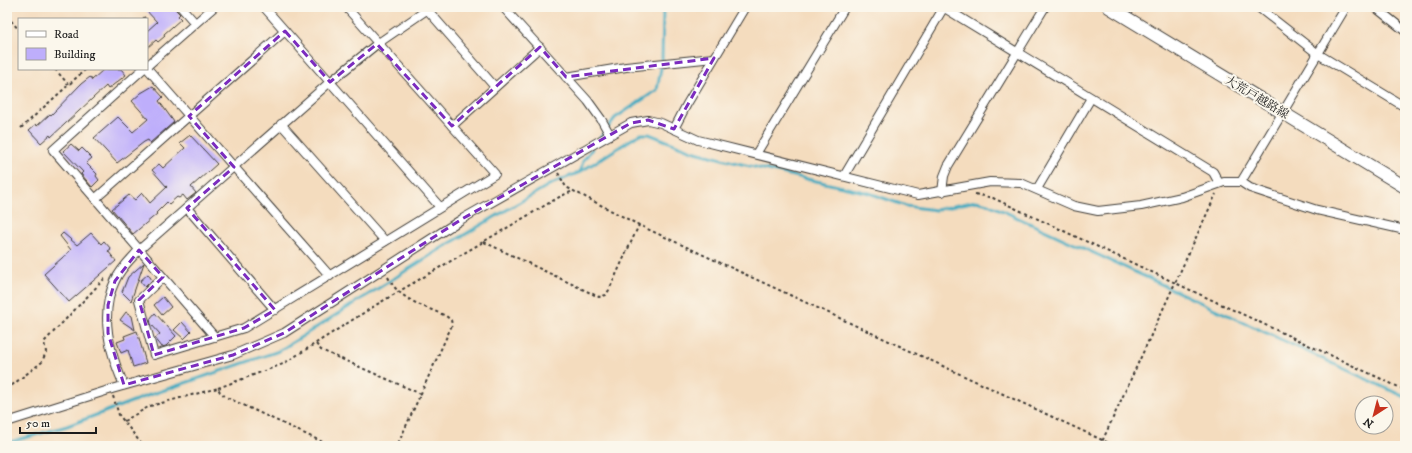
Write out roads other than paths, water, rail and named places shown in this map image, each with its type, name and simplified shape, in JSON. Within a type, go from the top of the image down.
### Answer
[{"type":"main road","name":"大荒戸越路線","points":[[1109,7],[1405,187]]},
{"type":"street","points":[[181,7],[195,23]]},
{"type":"street","points":[[148,66],[214,7]]},
{"type":"street","points":[[264,7],[440,207]]},
{"type":"street","points":[[163,277],[139,300],[154,355],[244,328],[276,310],[495,174],[377,44],[346,7]]},
{"type":"street","points":[[503,7],[588,101],[610,135]]},
{"type":"street","points":[[674,129],[745,7]]},
{"type":"street","points":[[756,154],[845,7]]},
{"type":"street","points":[[844,176],[943,7],[1213,172],[1219,183]]},
{"type":"street","points":[[942,192],[944,176],[948,166],[1045,7]]},
{"type":"street","points":[[1258,7],[1318,54],[1405,106]]},
{"type":"street","points":[[1241,182],[1346,7]]},
{"type":"street","points":[[1375,7],[1405,31]]},
{"type":"street","points":[[124,385],[108,333],[108,305],[115,281],[124,266],[139,250],[281,124],[377,44],[428,8],[495,87]]},
{"type":"street","points":[[95,199],[285,31]]},
{"type":"street","points":[[452,126],[540,47]]},
{"type":"street","points":[[566,77],[626,67],[714,58]]},
{"type":"street","points":[[148,68],[330,276]]},
{"type":"street","points":[[143,70],[53,150],[215,337]]},
{"type":"street","points":[[1037,189],[1091,98]]},
{"type":"street","points":[[7,422],[124,385],[233,354],[284,333],[462,219],[631,123],[640,120],[648,120],[674,129],[698,140],[918,195],[942,192],[990,182],[1021,183],[1074,206],[1098,211],[1162,202],[1203,190],[1219,183],[1241,182],[1272,196],[1317,210],[1405,230]]},
{"type":"street","points":[[281,124],[385,241]]},
{"type":"street","points":[[187,208],[276,310]]},
{"type":"waterway","points":[[600,138],[615,118],[657,90],[662,63],[663,7]]},
{"type":"waterway","points":[[7,443],[67,426],[147,396],[279,351],[442,248],[549,185],[580,172],[640,134],[649,134],[692,151],[737,163],[869,193],[906,206],[935,210],[976,201],[988,204],[1405,397]]},
{"type":"waterway","points":[[580,172],[583,161],[592,149]]}]
